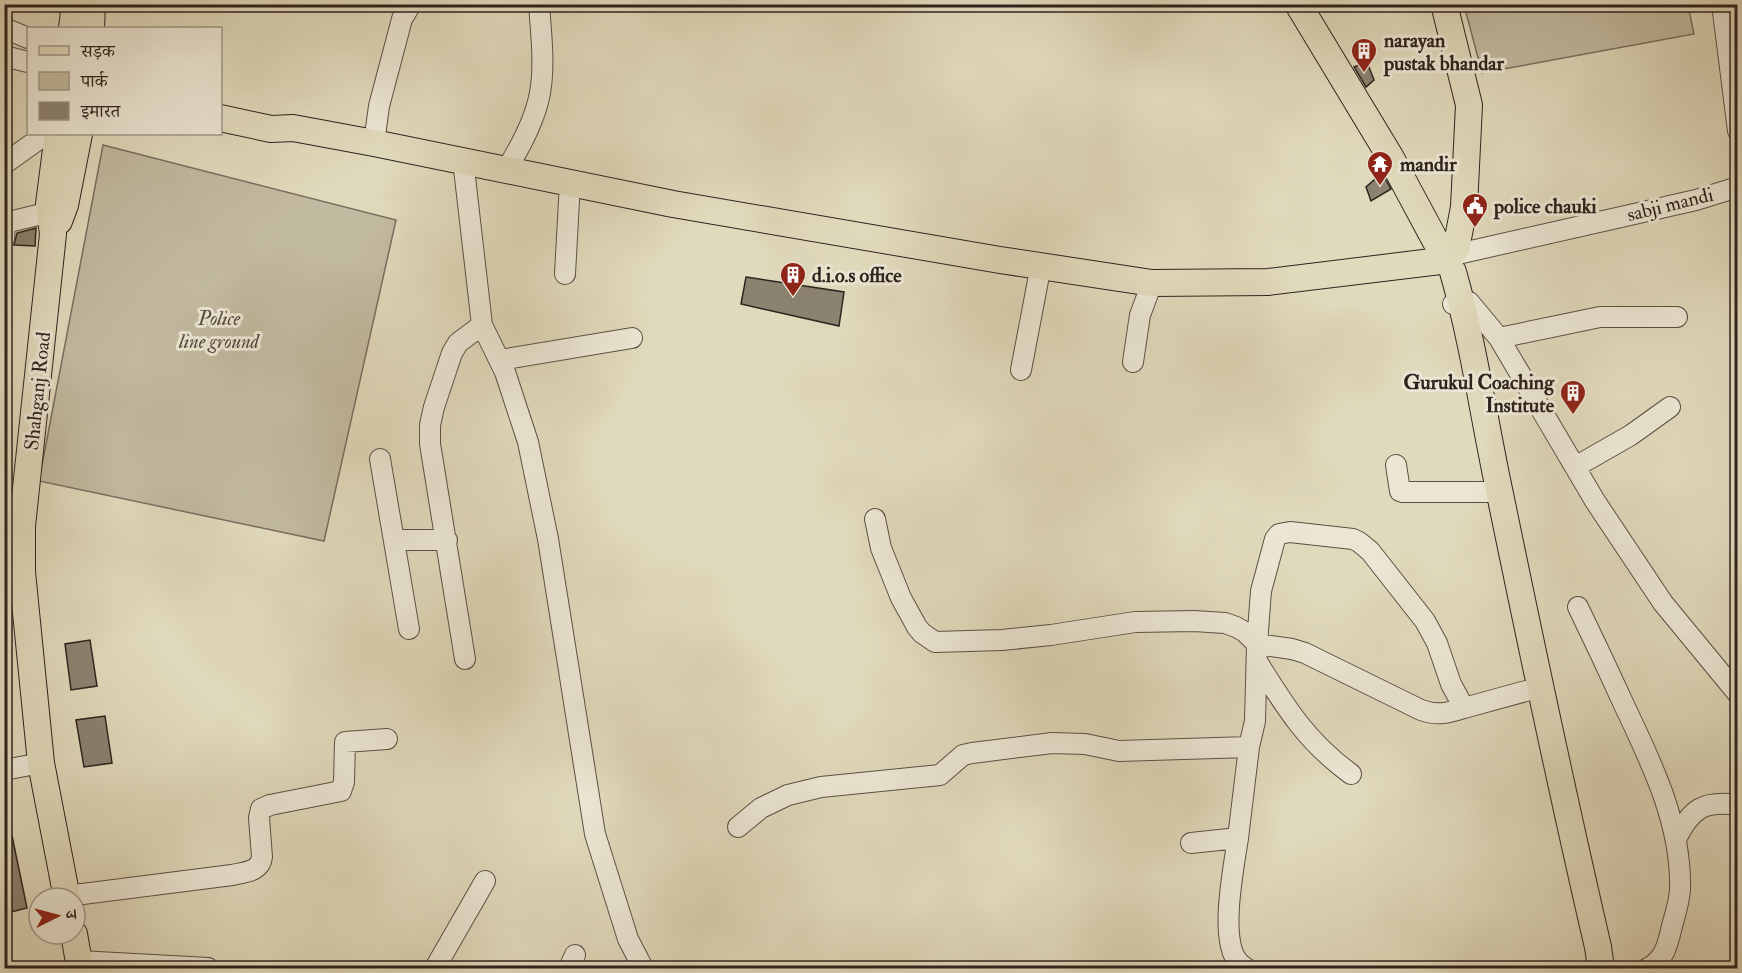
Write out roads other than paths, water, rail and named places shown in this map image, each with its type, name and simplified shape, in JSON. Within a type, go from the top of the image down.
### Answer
[{"type":"main road","points":[[72,27],[75,4]]},
{"type":"main road","points":[[91,27],[92,4]]},
{"type":"main road","points":[[1298,4],[1449,258]]},
{"type":"main road","points":[[1429,4],[1448,81],[1460,106]]},
{"type":"main road","points":[[1444,4],[1460,106],[1452,122],[1449,258],[1456,303],[1476,365],[1493,492],[1526,691],[1553,781]]},
{"type":"main road","points":[[222,101],[272,115],[293,128]]},
{"type":"main road","points":[[222,118],[271,129],[293,128],[374,143],[673,204],[1152,282],[1268,282],[1449,258]]},
{"type":"main road","name":"Shahganj Road","points":[[58,135],[49,204],[52,223],[22,526],[22,572],[41,763],[65,886]]},
{"type":"main road","points":[[52,223],[65,205],[79,135]]},
{"type":"main road","points":[[1493,492],[1588,941],[1601,969]]},
{"type":"main road","points":[[1584,969],[1588,941]]},
{"type":"main road","points":[[76,946],[79,965]]},
{"type":"street","points":[[374,143],[380,106],[402,19],[411,4]]},
{"type":"street","points":[[507,169],[526,137],[540,94],[542,72],[539,4]]},
{"type":"street","points":[[1722,4],[1737,131]]},
{"type":"street","points":[[4,28],[27,38]]},
{"type":"street","points":[[4,56],[27,62]]},
{"type":"street","points":[[4,164],[45,135]]},
{"type":"street","points":[[462,160],[482,325],[500,360],[528,442],[548,539],[595,834],[628,939],[643,969]]},
{"type":"street","points":[[565,274],[570,182]]},
{"type":"street","name":"sabji mandi","points":[[1449,258],[1696,200],[1737,187]]},
{"type":"street","points":[[4,238],[5,226],[9,222],[52,223]]},
{"type":"street","points":[[1022,370],[1041,265]]},
{"type":"street","points":[[1133,362],[1140,315],[1152,282]]},
{"type":"street","points":[[1456,303],[1469,302],[1499,338],[1595,501],[1663,603],[1737,694]]},
{"type":"street","points":[[1499,338],[1600,317],[1677,317]]},
{"type":"street","points":[[465,659],[430,444],[430,425],[452,353],[458,343],[482,325]]},
{"type":"street","points":[[500,360],[632,338]]},
{"type":"street","points":[[1575,467],[1631,435],[1670,406]]},
{"type":"street","points":[[380,459],[409,629]]},
{"type":"street","points":[[1396,465],[1400,489],[1403,492],[1493,492]]},
{"type":"street","points":[[875,519],[881,548],[901,598],[917,627],[935,642],[1002,640],[1135,622],[1217,622],[1236,627],[1245,632],[1299,726],[1328,758],[1351,774]]},
{"type":"street","points":[[1246,969],[1236,960],[1232,951],[1228,923],[1254,721],[1261,591],[1275,539],[1279,534],[1290,532],[1353,539],[1370,551],[1425,621],[1437,644],[1451,684],[1464,708]]},
{"type":"street","points":[[394,540],[447,540]]},
{"type":"street","points":[[1578,607],[1646,750],[1676,839],[1680,889],[1678,903],[1667,948],[1658,961],[1648,969]]},
{"type":"street","points":[[1257,654],[1292,649],[1305,653],[1421,710],[1434,714],[1444,714],[1526,691]]},
{"type":"street","points":[[87,894],[232,875],[256,868],[262,861],[259,819],[261,809],[270,805],[341,791],[344,782],[345,742],[387,740]]},
{"type":"street","points":[[738,827],[761,808],[788,795],[821,787],[940,775],[963,755],[972,753],[1052,743],[1085,744],[1119,751],[1249,747]]},
{"type":"street","points":[[4,770],[41,763]]},
{"type":"street","points":[[1676,839],[1690,815],[1703,806],[1737,805]]},
{"type":"street","points":[[1191,843],[1238,838]]},
{"type":"street","points":[[435,969],[485,881]]},
{"type":"street","points":[[79,965],[208,969]]},
{"type":"place","name":"narayan pustak bhandar","points":[[1364,74]]},
{"type":"place","name":"mandir","points":[[1380,187]]},
{"type":"place","name":"police chauki","points":[[1475,229]]},
{"type":"place","name":"d.i.o.s office","points":[[793,298]]},
{"type":"place","name":"Gurukul Coaching Institute","points":[[1573,416]]},
{"type":"park label","name":"Police line ground","points":[[219,330]]}]
